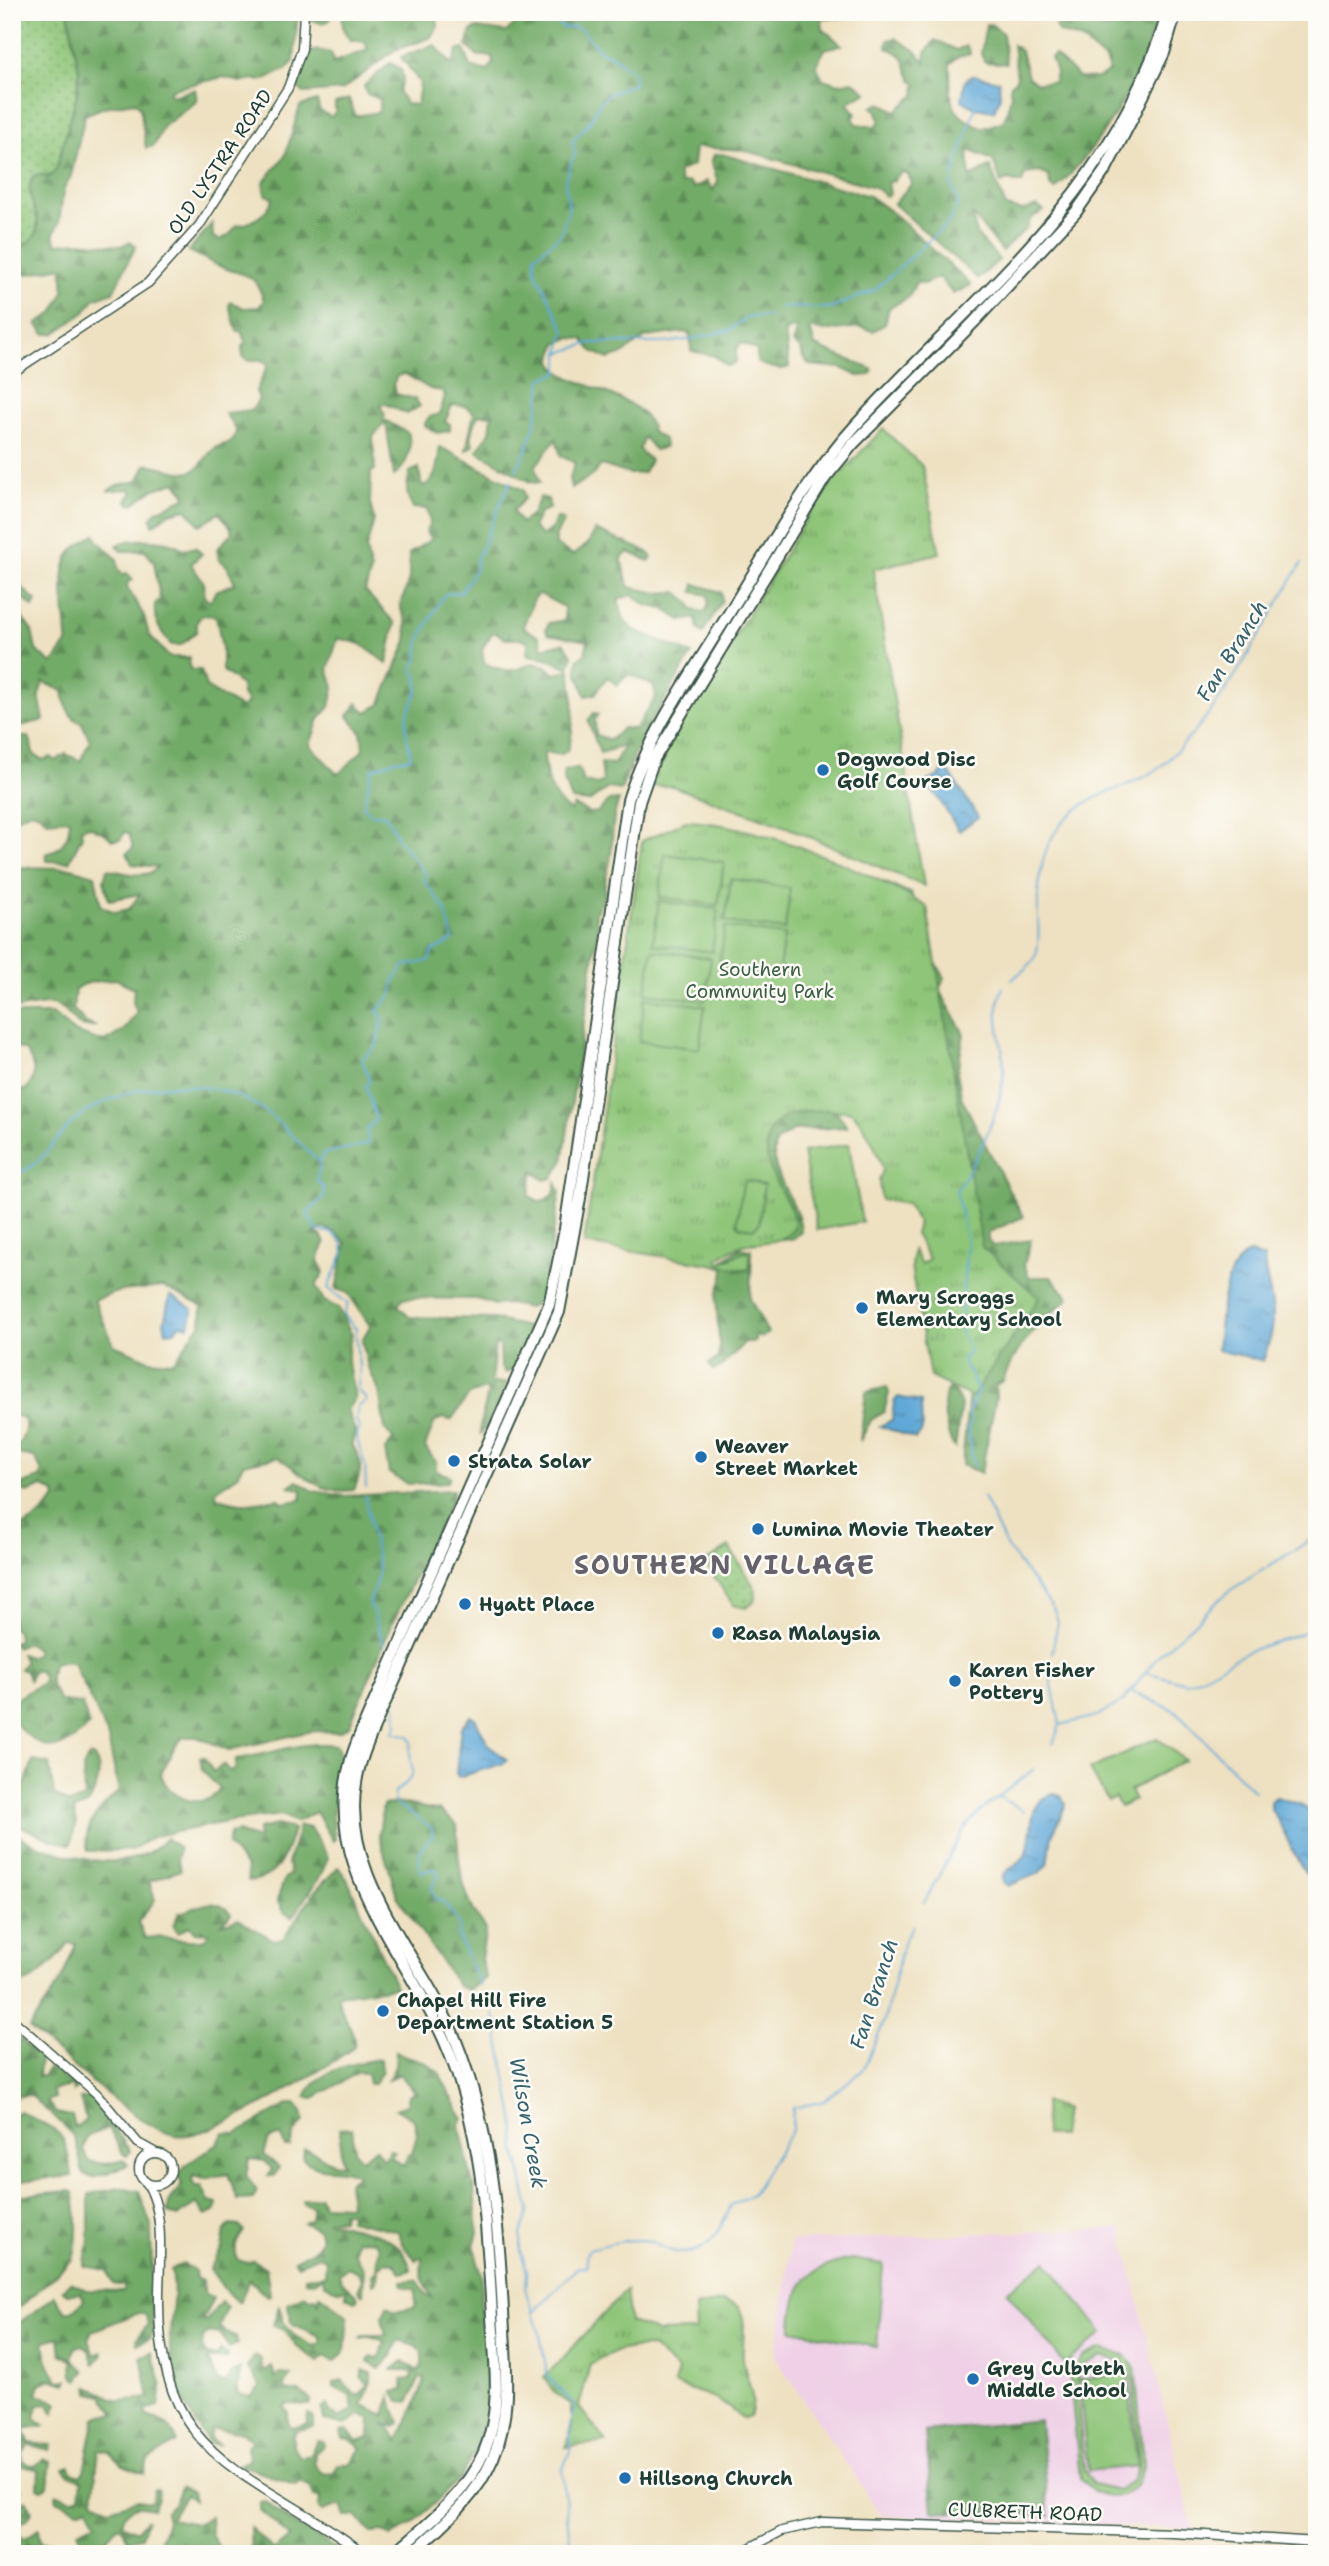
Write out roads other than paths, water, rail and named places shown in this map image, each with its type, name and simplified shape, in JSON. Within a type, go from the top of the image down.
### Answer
[{"type":"highway","points":[[393,2554],[454,2499],[477,2467],[489,2437],[496,2382],[487,2224],[479,2156],[460,2082],[428,2005],[365,1896],[351,1854],[345,1797],[350,1761],[368,1716],[549,1305],[565,1229],[628,800],[651,744],[813,477],[858,423],[1036,241],[1074,196],[1129,108],[1168,12]]},
{"type":"highway","points":[[411,2554],[475,2490],[492,2460],[500,2436],[506,2378],[498,2224],[489,2152],[470,2079],[438,2002],[374,1891],[355,1822],[356,1784],[378,1718],[559,1312],[580,1198],[639,802],[654,759],[774,559],[837,461],[1036,257],[1098,181],[1164,53],[1176,12]]},
{"type":"street","name":"OLD LYSTRA ROAD","points":[[12,373],[132,295],[179,251],[221,195],[288,88],[302,49],[304,12]]},
{"type":"street","points":[[12,2019],[97,2094],[138,2143],[165,2157],[170,2164],[170,2174],[160,2184],[155,2199],[161,2355],[168,2383],[186,2419],[204,2445],[220,2459],[333,2530],[365,2554]]},
{"type":"street","points":[[138,2143],[143,2159],[139,2169],[155,2199]]},
{"type":"street","points":[[143,2159],[156,2153]]},
{"type":"street","points":[[146,2182],[160,2184]]},
{"type":"street","name":"CULBRETH ROAD","points":[[738,2554],[782,2531],[822,2522],[1173,2533],[1317,2542]]},
{"type":"water","points":[[973,75],[999,81],[1000,97],[994,111],[975,108],[962,100],[965,81]]},
{"type":"water","points":[[946,767],[978,817],[959,831],[937,796],[924,783],[939,776]]},
{"type":"water","points":[[1250,1253],[1264,1258],[1272,1306],[1272,1332],[1263,1361],[1217,1350],[1221,1310],[1228,1281],[1240,1259]]},
{"type":"water","points":[[170,1295],[193,1309],[189,1326],[180,1324],[174,1331],[166,1332],[164,1322]]},
{"type":"water","points":[[898,1397],[921,1402],[922,1431],[916,1439],[880,1426],[892,1420],[894,1402]]},
{"type":"water","points":[[471,1716],[475,1718],[488,1744],[507,1760],[505,1763],[459,1777],[456,1774],[461,1727]]},
{"type":"water","points":[[1054,1794],[1061,1796],[1066,1804],[1052,1836],[1048,1864],[1041,1872],[1008,1886],[1003,1882],[1003,1876],[1027,1852],[1035,1809],[1045,1797]]},
{"type":"water","points":[[1276,1797],[1302,1805],[1317,1816],[1314,1820],[1317,1884],[1298,1861],[1271,1810],[1271,1801]]},
{"type":"waterway","name":"Wilson Creek","points":[[516,470],[534,426],[542,379],[559,372],[559,354],[565,331],[535,270],[535,256],[560,235],[569,208],[565,180],[575,153],[572,141],[589,123],[600,102],[611,93],[634,84],[634,73],[611,55],[601,52],[583,31],[575,27],[563,28],[547,12]]},
{"type":"waterway","points":[[952,178],[976,106]]},
{"type":"waterway","points":[[951,183],[958,202],[956,209]]},
{"type":"waterway","points":[[780,307],[832,308],[875,290],[946,225],[954,212]]},
{"type":"waterway","points":[[560,353],[590,343],[664,343],[693,339],[730,330],[748,317],[771,316]]},
{"type":"waterway","name":"Wilson Creek","points":[[366,1488],[365,1466],[356,1436],[359,1428],[356,1420],[358,1407],[367,1400],[357,1390],[359,1374],[356,1329],[344,1315],[348,1304],[328,1288],[344,1252],[342,1242],[332,1233],[316,1230],[307,1213],[324,1197],[324,1188],[317,1181],[322,1154],[368,1144],[367,1129],[376,1119],[366,1087],[370,1081],[362,1059],[376,1047],[383,1018],[377,1011],[392,995],[394,981],[404,966],[428,961],[433,951],[453,940],[445,909],[424,881],[426,874],[398,839],[386,815],[371,814],[363,807],[372,769],[395,760],[411,758],[406,724],[418,686],[412,668],[417,659],[419,642],[445,594],[461,592],[475,570],[477,558],[510,482]]},
{"type":"waterway","name":"Fan Branch","points":[[1012,980],[1032,962],[1037,952],[1040,874],[1045,853],[1054,834],[1079,807],[1140,779],[1168,760],[1226,690],[1302,563]]},
{"type":"waterway","name":"Fan Branch","points":[[974,1466],[967,1427],[971,1423],[968,1412],[978,1390],[962,1359],[970,1351],[960,1331],[967,1241],[956,1191],[985,1138],[1000,1095],[1004,1070],[998,1010],[1003,988]]},
{"type":"waterway","points":[[12,1177],[36,1162],[74,1121],[98,1105],[120,1096],[166,1086],[213,1089],[256,1105],[281,1124],[319,1162]]},
{"type":"waterway","name":"Wilson Creek","points":[[365,1497],[379,1570],[370,1603],[384,1646]]},
{"type":"waterway","name":"Fan Branch","points":[[983,1497],[1006,1546],[1054,1610],[1058,1622],[1052,1653]]},
{"type":"waterway","points":[[1060,1725],[1097,1716],[1123,1701],[1159,1655],[1229,1591],[1317,1536]]},
{"type":"waterway","points":[[1146,1672],[1186,1683],[1246,1652],[1317,1628]]},
{"type":"waterway","name":"Fan Branch","points":[[1051,1679],[1060,1725],[1053,1744]]},
{"type":"waterway","points":[[1133,1692],[1176,1711],[1254,1791]]},
{"type":"waterway","name":"Wilson Creek","points":[[396,1704],[397,1725],[393,1732],[409,1736],[412,1743],[410,1758],[413,1773],[395,1792],[394,1802],[432,1828],[433,1836],[420,1849],[419,1869],[422,1872],[435,1869],[439,1875],[432,1889],[436,1900],[444,1902],[460,1925],[458,1935],[480,1985]]},
{"type":"waterway","name":"Fan Branch","points":[[924,1903],[964,1829],[979,1812],[1034,1769]]},
{"type":"waterway","points":[[999,1797],[1024,1811]]},
{"type":"waterway","name":"Fan Branch","points":[[533,2312],[578,2267],[587,2266],[586,2255],[589,2249],[642,2240],[681,2253],[692,2252],[716,2235],[731,2205],[752,2195],[792,2130],[793,2108],[824,2101],[863,2070],[884,2022],[904,1940],[913,1925]]},
{"type":"waterway","name":"Wilson Creek","points":[[494,2014],[514,2118],[516,2151],[529,2210],[521,2235],[521,2252],[527,2271],[526,2292],[539,2330],[548,2377],[575,2405],[570,2423],[570,2452],[562,2470],[570,2542],[579,2554]]},
{"type":"place","name":"Dogwood Disc Golf Course","points":[[823,770]]},
{"type":"place","name":"Mary Scroggs Elementary School","points":[[862,1308]]},
{"type":"place","name":"Weaver Street Market","points":[[701,1457]]},
{"type":"place","name":"Strata Solar","points":[[454,1461]]},
{"type":"place","name":"Lumina Movie Theater","points":[[758,1529]]},
{"type":"place","name":"Hyatt Place","points":[[465,1604]]},
{"type":"place","name":"Rasa Malaysia","points":[[718,1633]]},
{"type":"place","name":"Karen Fisher Pottery","points":[[955,1681]]},
{"type":"place","name":"Chapel Hill Fire Department Station 5","points":[[383,2011]]},
{"type":"place","name":"Grey Culbreth Middle School","points":[[973,2379]]},
{"type":"place","name":"Hillsong Church","points":[[625,2478]]},
{"type":"district","name":"SOUTHERN VILLAGE","points":[[725,1564]]},
{"type":"park label","name":"Southern Community Park","points":[[760,980]]}]
